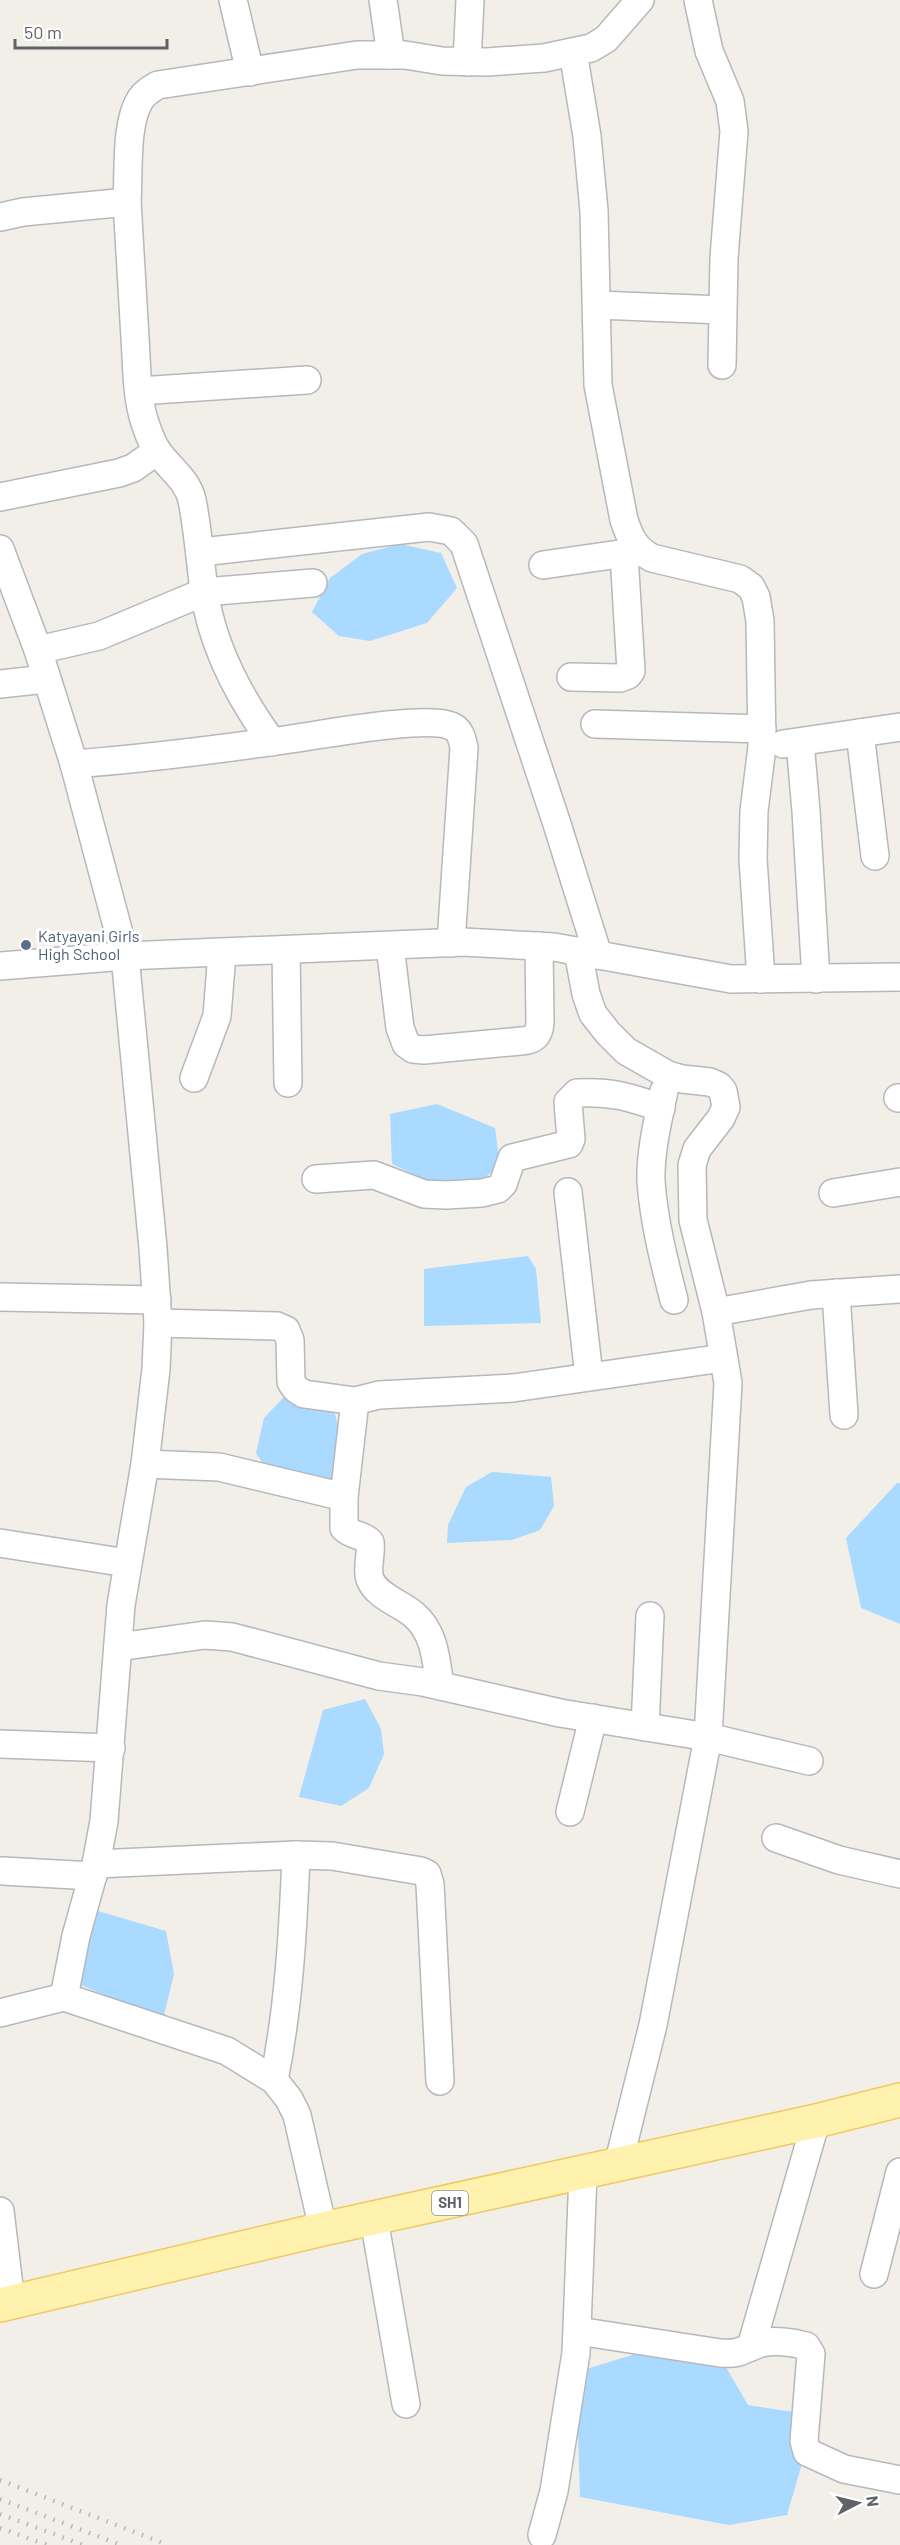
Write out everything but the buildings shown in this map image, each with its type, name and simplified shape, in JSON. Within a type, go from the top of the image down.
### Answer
[{"type":"main road","name":"SH1","points":[[6,2304],[323,2229],[583,2174],[816,2121],[899,2107]]},
{"type":"street","points":[[233,0],[250,72]]},
{"type":"street","points":[[383,0],[391,55]]},
{"type":"street","points":[[467,62],[470,0]]},
{"type":"street","points":[[272,742],[247,707],[230,674],[216,637],[204,592],[201,552],[191,496],[183,481],[157,451],[145,424],[139,391],[127,201],[131,129],[137,106],[146,92],[158,85],[357,55],[391,55],[467,62],[515,62],[573,52],[591,48],[606,39],[640,0]]},
{"type":"street","points":[[698,0],[709,51],[730,101],[733,115],[734,131],[722,310],[722,365]]},
{"type":"street","points":[[571,677],[621,678],[628,675],[630,671],[632,553],[603,420],[598,385],[591,172],[573,52]]},
{"type":"street","points":[[0,217],[35,210],[127,201]]},
{"type":"street","points":[[597,305],[722,310]]},
{"type":"street","points":[[139,391],[307,380]]},
{"type":"street","points":[[0,497],[119,473],[133,468],[157,451]]},
{"type":"street","points":[[201,552],[429,527],[451,531],[464,544],[557,824],[588,953],[586,994],[593,1014],[626,1051],[668,1075],[710,1082],[719,1086],[725,1098],[726,1107],[721,1118],[697,1149],[692,1165],[693,1220],[716,1312],[728,1383],[708,1737],[653,2025],[618,2166]]},
{"type":"street","points":[[0,549],[38,650],[74,764],[125,956],[157,1311],[156,1369],[145,1464],[127,1563],[104,1821],[95,1870],[76,1936],[64,1997]]},
{"type":"street","points":[[543,565],[632,553],[740,579],[751,587],[756,597],[760,621],[762,738],[754,811],[753,859],[761,979]]},
{"type":"street","points":[[38,650],[99,636],[204,592],[313,583]]},
{"type":"street","points":[[0,684],[46,679]]},
{"type":"street","points":[[74,764],[427,723],[450,725],[462,736],[464,748],[451,943]]},
{"type":"street","points":[[595,724],[800,742],[900,727]]},
{"type":"street","points":[[860,732],[875,856]]},
{"type":"street","points":[[800,742],[816,979]]},
{"type":"street","points":[[0,966],[125,956],[451,943],[539,946],[731,979],[900,977]]},
{"type":"street","points":[[390,946],[402,1037],[413,1049],[424,1050],[530,1040],[535,1037],[539,1033],[540,1023],[539,946]]},
{"type":"street","points":[[286,951],[288,1083]]},
{"type":"street","points":[[194,1078],[217,1016],[222,953]]},
{"type":"street","points":[[668,1075],[651,1181],[660,1242],[674,1300]]},
{"type":"street","points":[[316,1179],[374,1175],[424,1194],[446,1196],[482,1193],[498,1189],[503,1184],[512,1158],[569,1144],[571,1139],[568,1102],[577,1094],[602,1091],[615,1093],[661,1108]]},
{"type":"street","points":[[832,1193],[900,1182]]},
{"type":"street","points":[[568,1192],[589,1376]]},
{"type":"street","points":[[716,1312],[790,1298],[900,1288]]},
{"type":"street","points":[[836,1293],[844,1415]]},
{"type":"street","points":[[0,1297],[157,1311],[278,1326],[286,1330],[290,1340],[291,1382],[296,1389],[304,1394],[355,1401],[379,1395],[513,1388],[723,1358]]},
{"type":"street","points":[[355,1401],[344,1497],[344,1528],[352,1533],[365,1536],[370,1542],[370,1581],[376,1590],[413,1614],[426,1630],[434,1644],[440,1686]]},
{"type":"street","points":[[145,1464],[204,1465],[229,1469],[344,1497]]},
{"type":"street","points":[[0,1543],[127,1563]]},
{"type":"street","points":[[645,1726],[650,1616]]},
{"type":"street","points":[[118,1647],[205,1635],[232,1637],[379,1676],[440,1686],[593,1718],[708,1737],[809,1761]]},
{"type":"street","points":[[570,1812],[593,1718]]},
{"type":"street","points":[[0,1744],[111,1748]]},
{"type":"street","points":[[776,1838],[839,1860],[900,1874]]},
{"type":"street","points":[[274,2080],[282,2039],[292,1956],[297,1855]]},
{"type":"street","points":[[3,1871],[95,1870],[297,1855],[332,1856],[421,1871],[427,1874],[430,1884],[440,2081]]},
{"type":"street","points":[[0,2013],[64,1997],[227,2051],[274,2080],[289,2099],[297,2115],[323,2229]]},
{"type":"street","points":[[751,2347],[816,2121]]},
{"type":"street","points":[[874,2274],[900,2172]]},
{"type":"street","points":[[542,2535],[554,2491],[578,2331],[583,2174]]},
{"type":"street","points":[[0,2211],[6,2304]]},
{"type":"street","points":[[374,2219],[406,2404]]},
{"type":"street","points":[[578,2331],[736,2354],[770,2342],[799,2344],[810,2350],[804,2441],[807,2452],[844,2469],[900,2480]]},
{"type":"water","points":[[400,544],[441,553],[457,588],[427,623],[370,641],[339,636],[312,612],[330,578],[362,554]]},
{"type":"water","points":[[437,1104],[495,1128],[500,1166],[476,1184],[443,1188],[392,1164],[390,1114]]},
{"type":"water","points":[[528,1256],[536,1269],[541,1323],[424,1326],[424,1269]]},
{"type":"water","points":[[284,1397],[331,1400],[342,1439],[334,1488],[271,1476],[256,1453],[264,1418]]},
{"type":"water","points":[[492,1472],[551,1477],[554,1506],[540,1530],[512,1540],[447,1543],[448,1525],[466,1487]]},
{"type":"water","points":[[897,1483],[900,1483],[900,1624],[861,1608],[846,1538]]},
{"type":"water","points":[[365,1699],[381,1729],[384,1754],[369,1788],[341,1806],[299,1797],[323,1710]]},
{"type":"water","points":[[98,1911],[166,1931],[174,1974],[163,2019],[76,1983]]},
{"type":"water","points":[[639,2353],[723,2362],[748,2405],[793,2412],[801,2467],[787,2515],[729,2525],[580,2497],[576,2372]]},
{"type":"railway","points":[[0,2480],[168,2545]]},
{"type":"railway","points":[[0,2499],[121,2545]]},
{"type":"railway","points":[[0,2514],[83,2545]]},
{"type":"railway","points":[[0,2528],[47,2545]]},
{"type":"place","name":"Katyayani Girls High School","points":[[26,945]]}]
